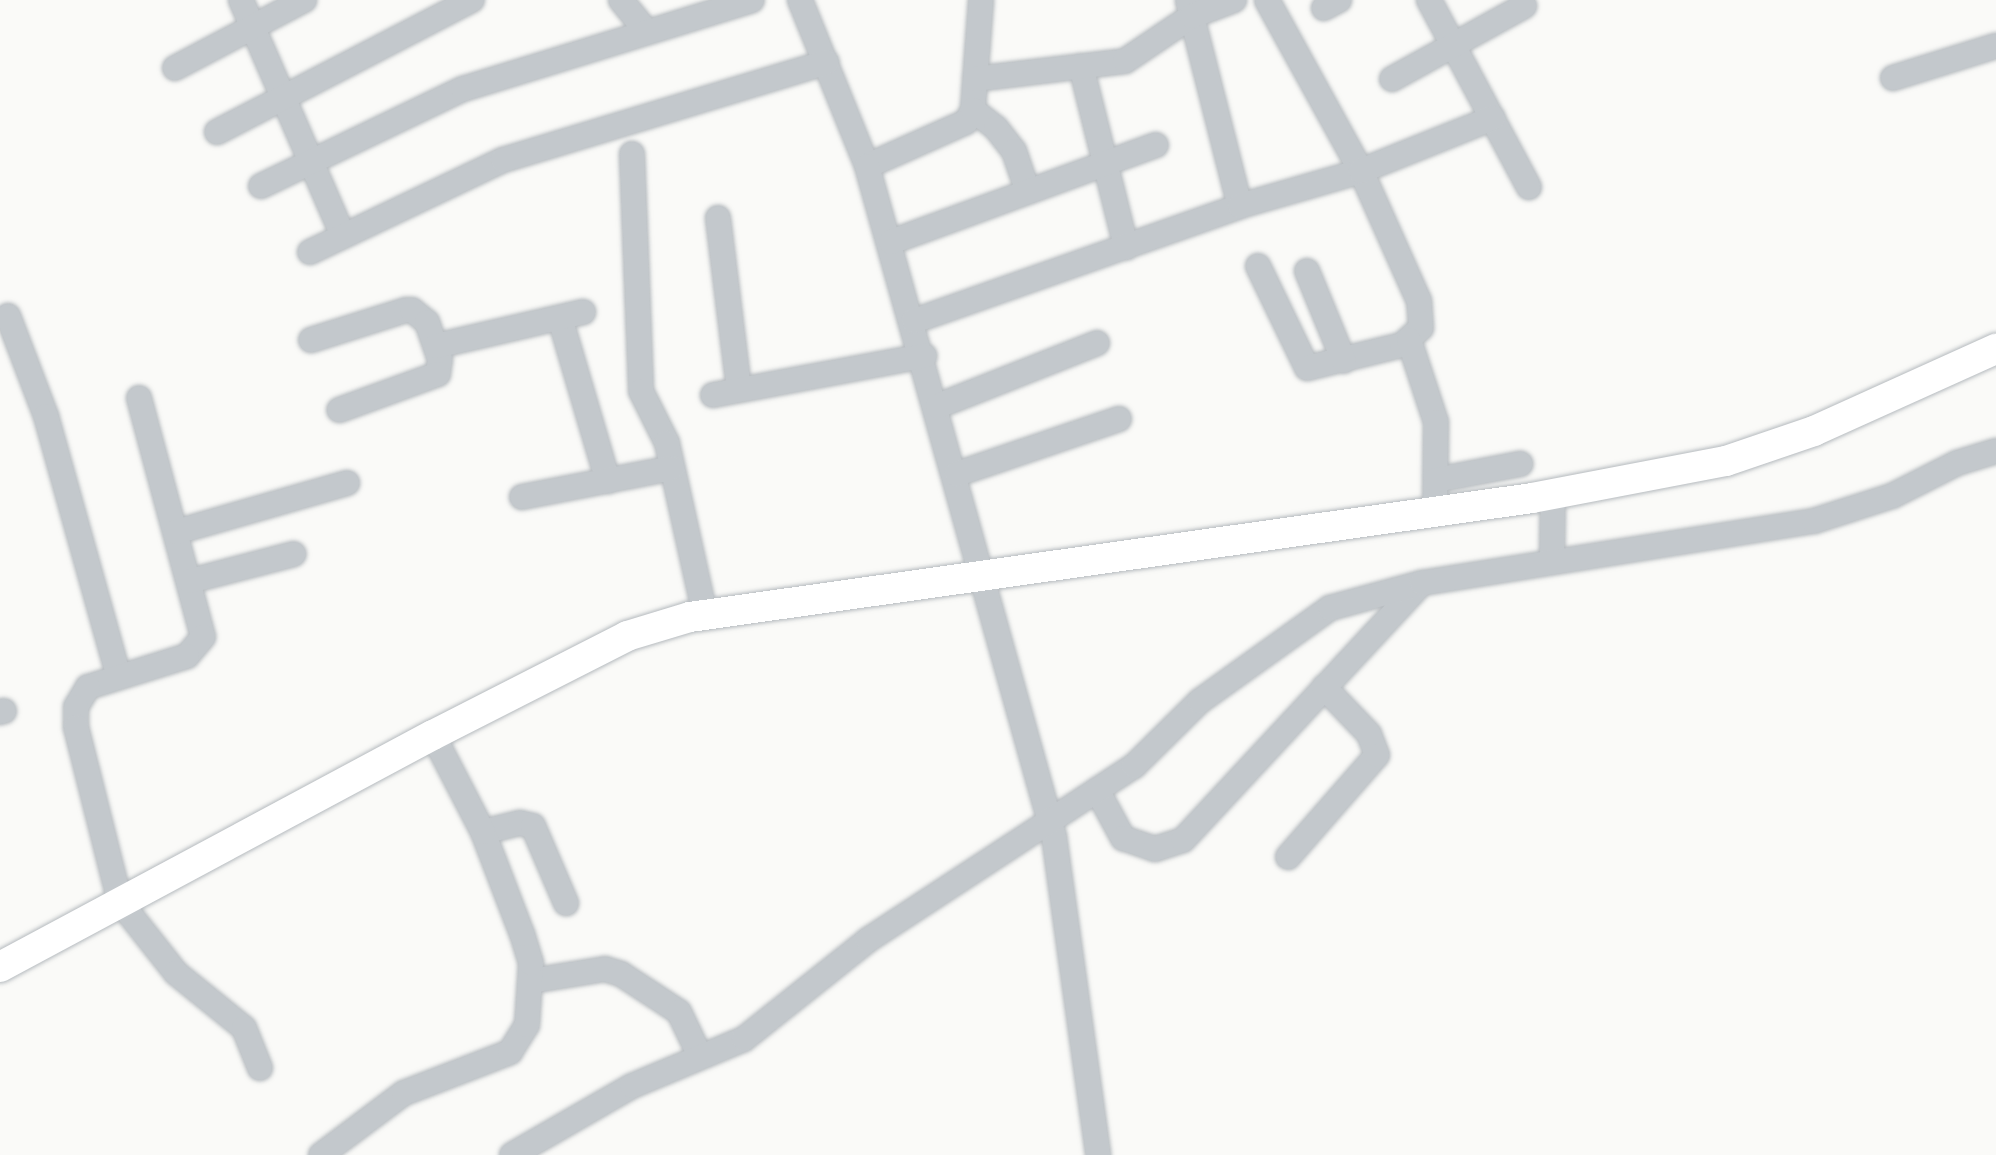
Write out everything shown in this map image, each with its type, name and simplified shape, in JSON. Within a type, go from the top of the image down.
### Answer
[{"type":"main road","points":[[0,967],[433,735],[627,636],[705,615],[1553,494],[1726,461],[1814,431],[1996,349]]},
{"type":"street","points":[[242,0],[343,236]]},
{"type":"street","points":[[175,68],[304,0]]},
{"type":"street","points":[[217,132],[472,0]]},
{"type":"street","points":[[621,0],[647,32]]},
{"type":"street","points":[[261,187],[463,89],[752,0]]},
{"type":"street","points":[[800,0],[867,166],[891,242],[957,474],[980,576],[1049,821],[1068,914],[1098,1155]]},
{"type":"street","points":[[867,166],[950,132],[966,122],[973,110],[981,0]]},
{"type":"street","points":[[975,79],[1125,61],[1190,8],[1234,0]]},
{"type":"street","points":[[1258,266],[1302,366],[1314,369],[1409,341],[1421,328],[1419,301],[1361,172],[1267,0]]},
{"type":"street","points":[[1429,0],[1529,187]]},
{"type":"street","points":[[1392,79],[1524,6]]},
{"type":"street","points":[[1190,8],[1240,206]]},
{"type":"street","points":[[1894,78],[1996,46]]},
{"type":"street","points":[[310,252],[503,160],[827,62]]},
{"type":"street","points":[[1081,66],[1102,165],[1126,247]]},
{"type":"street","points":[[973,110],[996,128],[1014,151],[1028,192]]},
{"type":"street","points":[[914,321],[1240,206],[1361,172],[1493,118]]},
{"type":"street","points":[[891,242],[1156,145]]},
{"type":"street","points":[[632,154],[639,372],[644,400],[663,428],[705,615]]},
{"type":"street","points":[[718,218],[739,390]]},
{"type":"street","points":[[1307,271],[1344,361]]},
{"type":"street","points":[[311,341],[412,310],[427,322],[442,369],[430,379],[339,410]]},
{"type":"street","points":[[436,346],[572,315],[608,481]]},
{"type":"street","points":[[8,316],[46,416],[119,677]]},
{"type":"street","points":[[1409,341],[1436,422],[1435,511]]},
{"type":"street","points":[[938,406],[1097,343]]},
{"type":"street","points":[[713,395],[924,356]]},
{"type":"street","points":[[139,398],[201,624],[201,644],[187,656],[88,687],[76,707],[76,727],[120,902],[176,973],[244,1028],[260,1068]]},
{"type":"street","points":[[957,474],[1119,419]]},
{"type":"street","points":[[512,1155],[621,1092],[744,1039],[868,940],[1134,766],[1200,701],[1330,608],[1422,583],[1814,521],[1869,505],[1957,463],[1996,452]]},
{"type":"street","points":[[1436,480],[1520,464]]},
{"type":"street","points":[[522,498],[672,468]]},
{"type":"street","points":[[176,532],[347,483]]},
{"type":"street","points":[[1552,555],[1553,494]]},
{"type":"street","points":[[190,581],[294,554]]},
{"type":"street","points":[[1097,790],[1123,838],[1155,849],[1168,847],[1198,825],[1422,583]]},
{"type":"street","points":[[1288,857],[1377,755],[1369,734],[1324,687]]},
{"type":"street","points":[[321,1155],[404,1093],[510,1052],[527,1025],[531,981],[522,934],[483,832],[433,735]]},
{"type":"street","points":[[483,832],[520,822],[533,825],[566,903]]},
{"type":"street","points":[[531,981],[605,969],[621,974],[679,1012],[700,1056]]}]
